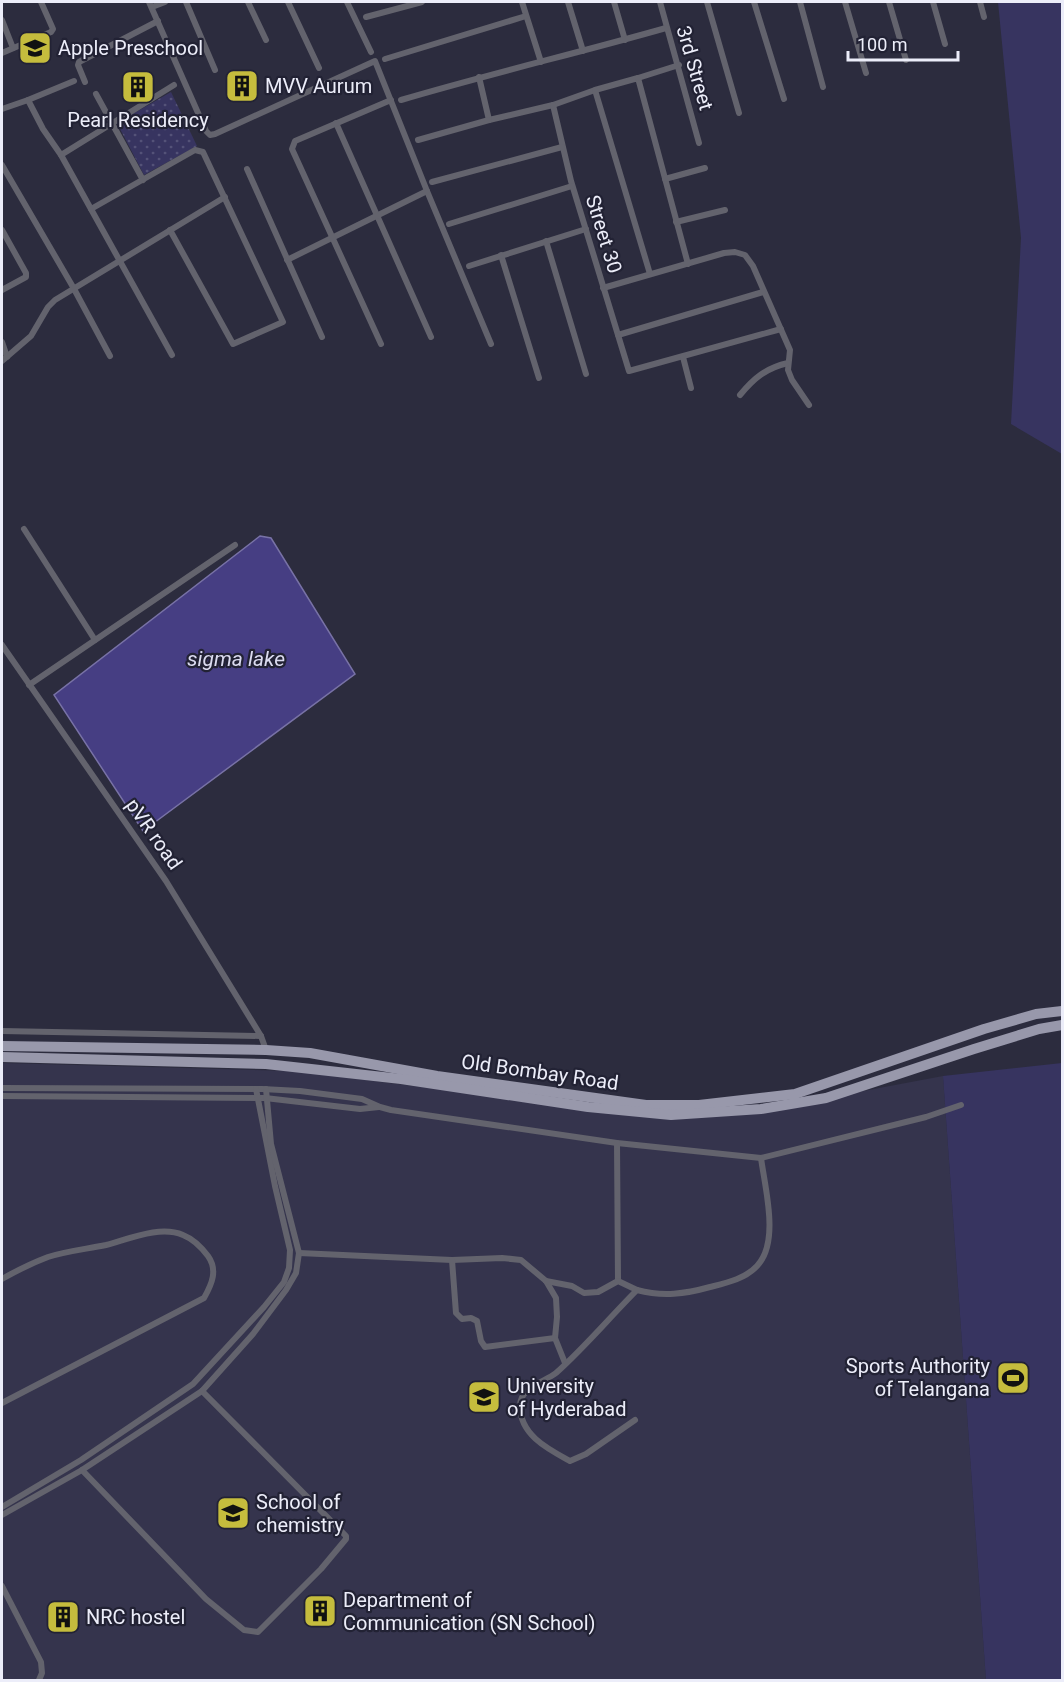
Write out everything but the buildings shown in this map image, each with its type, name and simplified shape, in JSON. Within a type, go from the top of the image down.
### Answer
[{"type":"main road","name":"Old Bombay Road","points":[[2,1046],[266,1050],[310,1053],[437,1076],[646,1105],[699,1105],[795,1094],[984,1029],[1036,1014],[1062,1011]]},
{"type":"main road","name":"Old Bombay Road","points":[[2,1057],[266,1064],[401,1079],[588,1107],[671,1115],[761,1109],[826,1098],[974,1049],[1040,1029],[1062,1025]]},
{"type":"street","points":[[2,53],[51,32],[53,29],[41,2]]},
{"type":"street","points":[[165,2],[151,4],[185,85],[210,135],[375,61],[491,344]]},
{"type":"street","points":[[186,2],[215,70]]},
{"type":"street","points":[[248,2],[266,40]]},
{"type":"street","points":[[288,2],[319,68]]},
{"type":"street","points":[[347,2],[371,52]]},
{"type":"street","points":[[366,17],[422,2]]},
{"type":"street","points":[[522,2],[542,62]]},
{"type":"street","points":[[568,2],[583,51]]},
{"type":"street","points":[[614,2],[625,40]]},
{"type":"street","name":"3rd Street","points":[[660,2],[699,143]]},
{"type":"street","points":[[708,2],[740,112]]},
{"type":"street","points":[[754,2],[784,99]]},
{"type":"street","points":[[800,2],[823,87]]},
{"type":"street","points":[[845,2],[866,73]]},
{"type":"street","points":[[889,2],[906,60]]},
{"type":"street","points":[[933,2],[945,44]]},
{"type":"street","points":[[980,2],[984,16]]},
{"type":"street","points":[[386,59],[526,16]]},
{"type":"street","points":[[2,20],[13,48]]},
{"type":"street","points":[[85,81],[78,65],[79,62],[158,21]]},
{"type":"street","points":[[401,100],[478,77],[666,28]]},
{"type":"street","points":[[418,140],[553,105],[679,65]]},
{"type":"street","points":[[478,77],[489,120]]},
{"type":"street","points":[[638,78],[688,264]]},
{"type":"street","points":[[2,109],[74,81]]},
{"type":"street","points":[[61,155],[174,85]]},
{"type":"street","points":[[595,90],[650,274]]},
{"type":"street","points":[[96,94],[143,180]]},
{"type":"street","points":[[28,100],[172,355]]},
{"type":"street","points":[[381,344],[292,149],[295,141],[390,100]]},
{"type":"street","name":"Street 30","points":[[553,105],[572,186],[629,371],[683,357]]},
{"type":"street","points":[[336,123],[431,337]]},
{"type":"street","points":[[432,182],[562,147]]},
{"type":"street","points":[[91,209],[195,150],[203,152],[283,322],[233,344],[170,230]]},
{"type":"street","points":[[2,165],[110,356]]},
{"type":"street","points":[[664,179],[705,168]]},
{"type":"street","points":[[248,169],[322,337]]},
{"type":"street","points":[[449,224],[572,186]]},
{"type":"street","points":[[287,260],[427,191]]},
{"type":"street","points":[[4,359],[31,336],[48,307],[55,300],[225,197]]},
{"type":"street","points":[[676,222],[726,210]]},
{"type":"street","points":[[469,266],[586,229]]},
{"type":"street","points":[[2,230],[26,273],[26,277],[2,290]]},
{"type":"street","points":[[546,241],[586,374]]},
{"type":"street","points":[[603,288],[724,254],[735,252],[745,255],[753,266],[790,350],[788,363],[792,380],[809,405]]},
{"type":"street","points":[[501,255],[539,378]]},
{"type":"street","points":[[618,335],[763,292]]},
{"type":"street","points":[[691,387],[683,357],[782,329]]},
{"type":"street","points":[[2,343],[4,359]]},
{"type":"street","points":[[740,395],[759,374],[774,366],[788,363]]},
{"type":"street","points":[[24,529],[95,640]]},
{"type":"street","points":[[29,685],[235,545]]},
{"type":"street","name":"pVR road","points":[[2,645],[166,881],[261,1036],[266,1050]]},
{"type":"street","points":[[2,1031],[261,1036]]},
{"type":"street","points":[[2,1088],[300,1091],[362,1099],[380,1107],[506,1128],[617,1143],[761,1158],[926,1117],[962,1105]]},
{"type":"street","points":[[2,1507],[81,1460],[193,1383],[284,1282],[289,1268],[290,1250],[256,1089]]},
{"type":"street","points":[[2,1515],[82,1470],[202,1391],[253,1334],[286,1290],[296,1273],[299,1253],[271,1144],[265,1098],[266,1089]]},
{"type":"street","points":[[2,1096],[265,1098],[360,1109],[380,1107]]},
{"type":"street","points":[[617,1143],[618,1281]]},
{"type":"street","points":[[618,1281],[637,1290],[654,1294],[683,1294],[736,1280],[757,1267],[767,1249],[770,1225],[761,1158]]},
{"type":"street","points":[[2,1279],[56,1255],[158,1233],[183,1235],[202,1248],[213,1263],[214,1275],[212,1286],[204,1298],[2,1403]]},
{"type":"street","points":[[299,1253],[452,1260],[502,1258],[521,1260],[546,1281],[556,1298],[555,1338],[565,1363]]},
{"type":"street","points":[[452,1260],[456,1313],[462,1319],[471,1318],[477,1321],[481,1341],[485,1347],[555,1338]]},
{"type":"street","points":[[546,1281],[572,1286],[584,1293],[598,1292],[618,1281]]},
{"type":"street","points":[[635,1420],[570,1461],[539,1443],[530,1434],[520,1405],[523,1396],[535,1384],[554,1374],[637,1290]]},
{"type":"street","points":[[82,1470],[206,1599],[244,1630],[258,1632],[321,1569],[346,1539],[346,1536],[202,1391]]},
{"type":"street","points":[[2,1586],[4,1599],[41,1662],[42,1673],[39,1680]]},
{"type":"shaded area","points":[[998,2],[1062,2],[1062,454],[1011,424],[1021,238]]},
{"type":"shaded area","points":[[171,92],[197,146],[144,175],[117,123]]},
{"type":"shaded area","name":"University of Hyderabad","points":[[2,1063],[292,1071],[644,1114],[699,1114],[826,1098],[943,1076],[986,1680],[2,1680]]},
{"type":"shaded area","name":"Sports Authority of Telangana","points":[[1062,1063],[1062,1680],[986,1680],[943,1076]]},
{"type":"water","name":"sigma lake","points":[[260,536],[271,538],[355,674],[143,831],[54,695]]},
{"type":"place","name":"Apple Preschool","points":[[35,48]]},
{"type":"place","name":"MVV Aurum","points":[[242,86]]},
{"type":"place","name":"Pearl Residency","points":[[138,87]]},
{"type":"place","name":"Sports Authority of Telangana","points":[[1013,1378]]},
{"type":"place","name":"University of Hyderabad","points":[[484,1397]]},
{"type":"place","name":"School of chemistry","points":[[233,1513]]},
{"type":"place","name":"Department of Communication (SN School)","points":[[320,1611]]},
{"type":"place","name":"NRC hostel","points":[[63,1617]]}]
